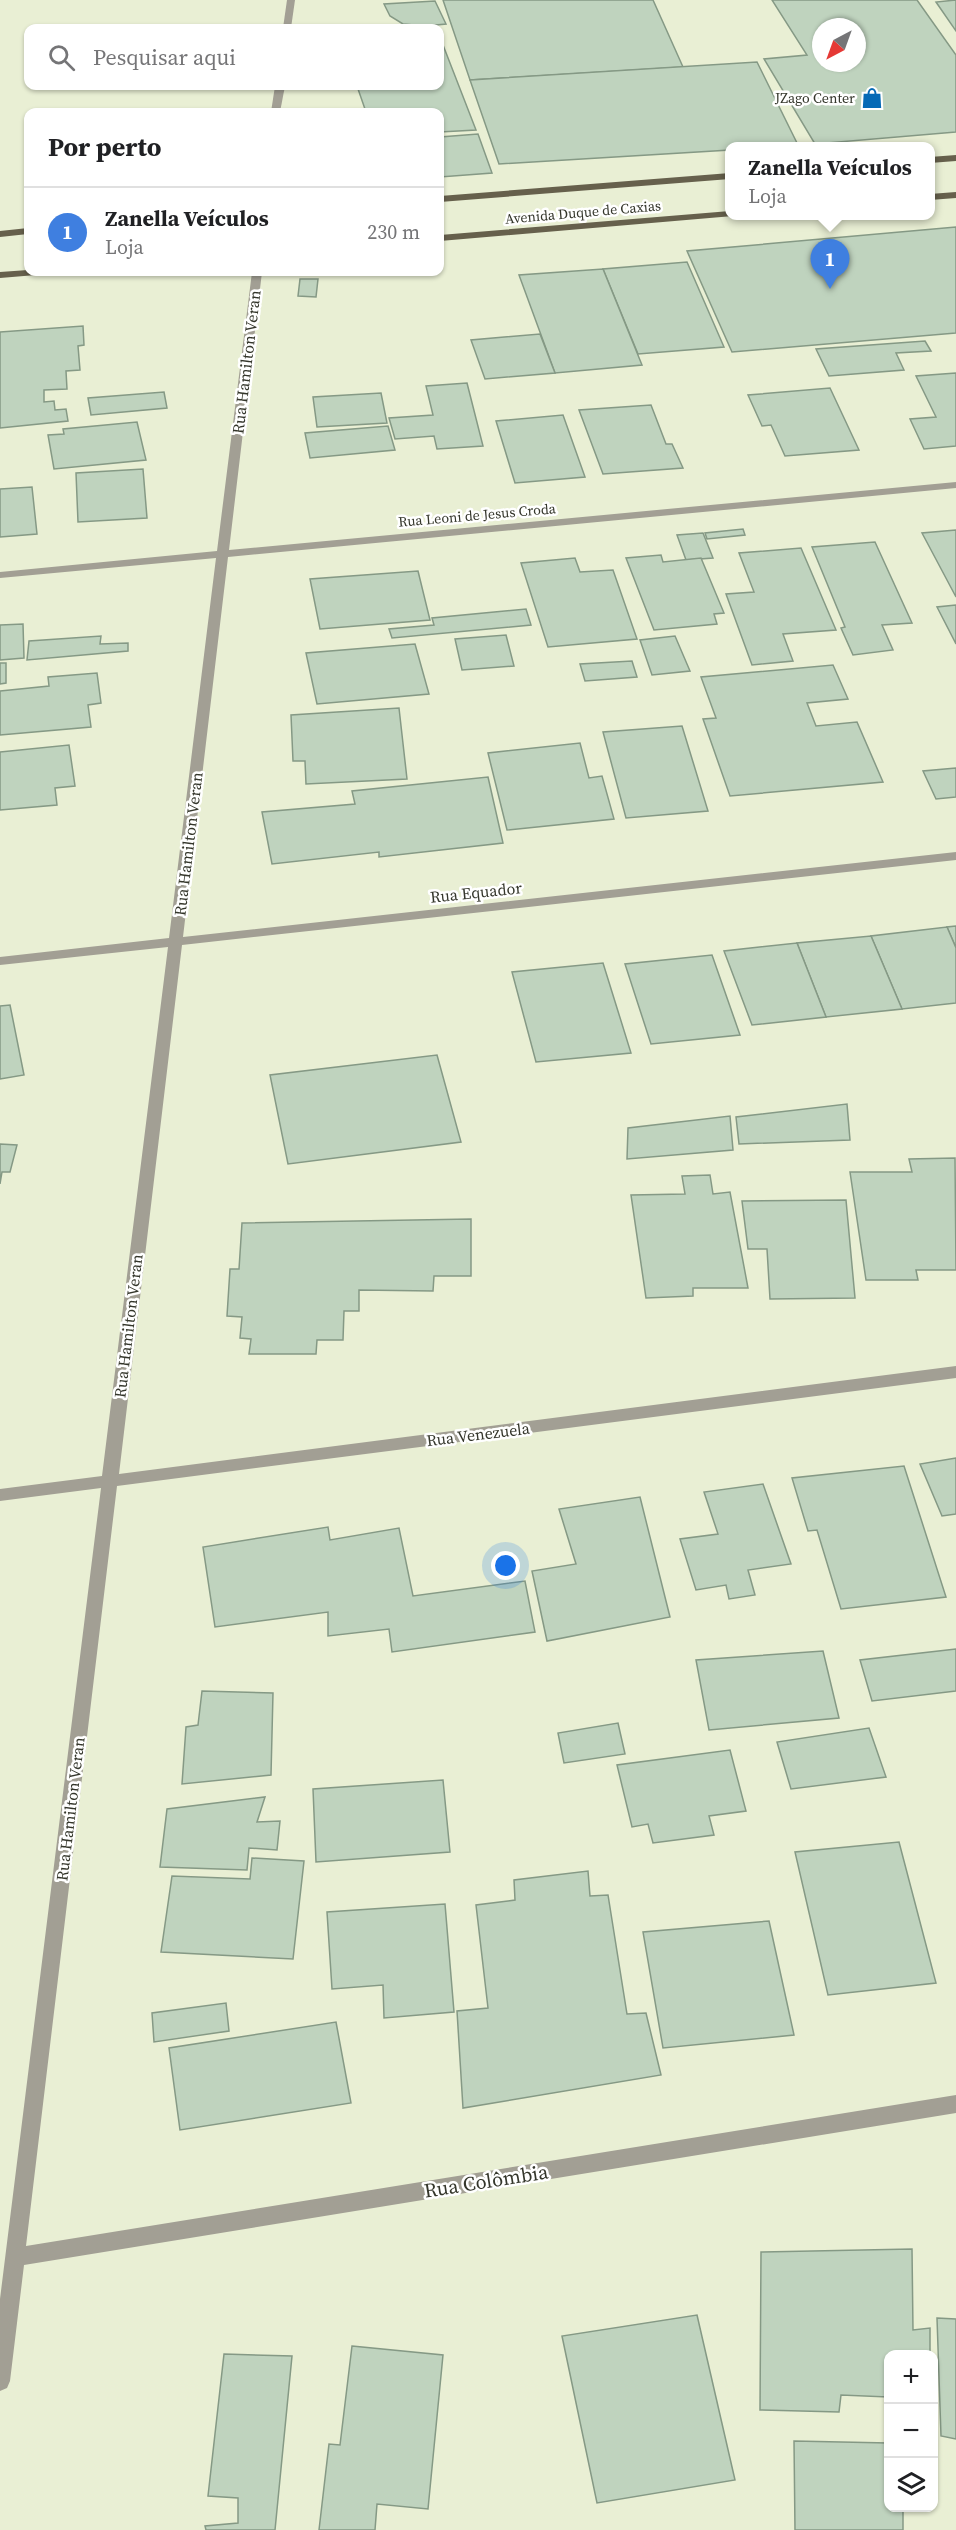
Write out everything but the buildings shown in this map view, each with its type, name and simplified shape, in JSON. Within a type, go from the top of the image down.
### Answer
[{"type":"main road","points":[[935,160],[956,158]]},
{"type":"main road","name":"Avenida Duque de Caxias","points":[[444,199],[725,176]]},
{"type":"main road","points":[[935,197],[956,195]]},
{"type":"main road","name":"Avenida Duque de Caxias","points":[[444,238],[725,214]]},
{"type":"main road","points":[[0,234],[24,231]]},
{"type":"main road","points":[[0,274],[24,273]]},
{"type":"street","points":[[288,24],[291,0]]},
{"type":"street","points":[[277,108],[279,90]]},
{"type":"street","name":"Rua Hamilton Veran","points":[[0,2381],[256,276]]},
{"type":"street","name":"Rua Leoni de Jesus Croda","points":[[0,576],[956,484]]},
{"type":"street","name":"Rua Equador","points":[[0,961],[956,856]]},
{"type":"street","name":"Rua Venezuela","points":[[0,1495],[956,1372]]},
{"type":"street","name":"Rua Colômbia","points":[[16,2258],[956,2104]]},
{"type":"place","name":"JZago Center","points":[[872,98]]},
{"type":"place","name":"Zanella Veículos","points":[[830,289]]}]
